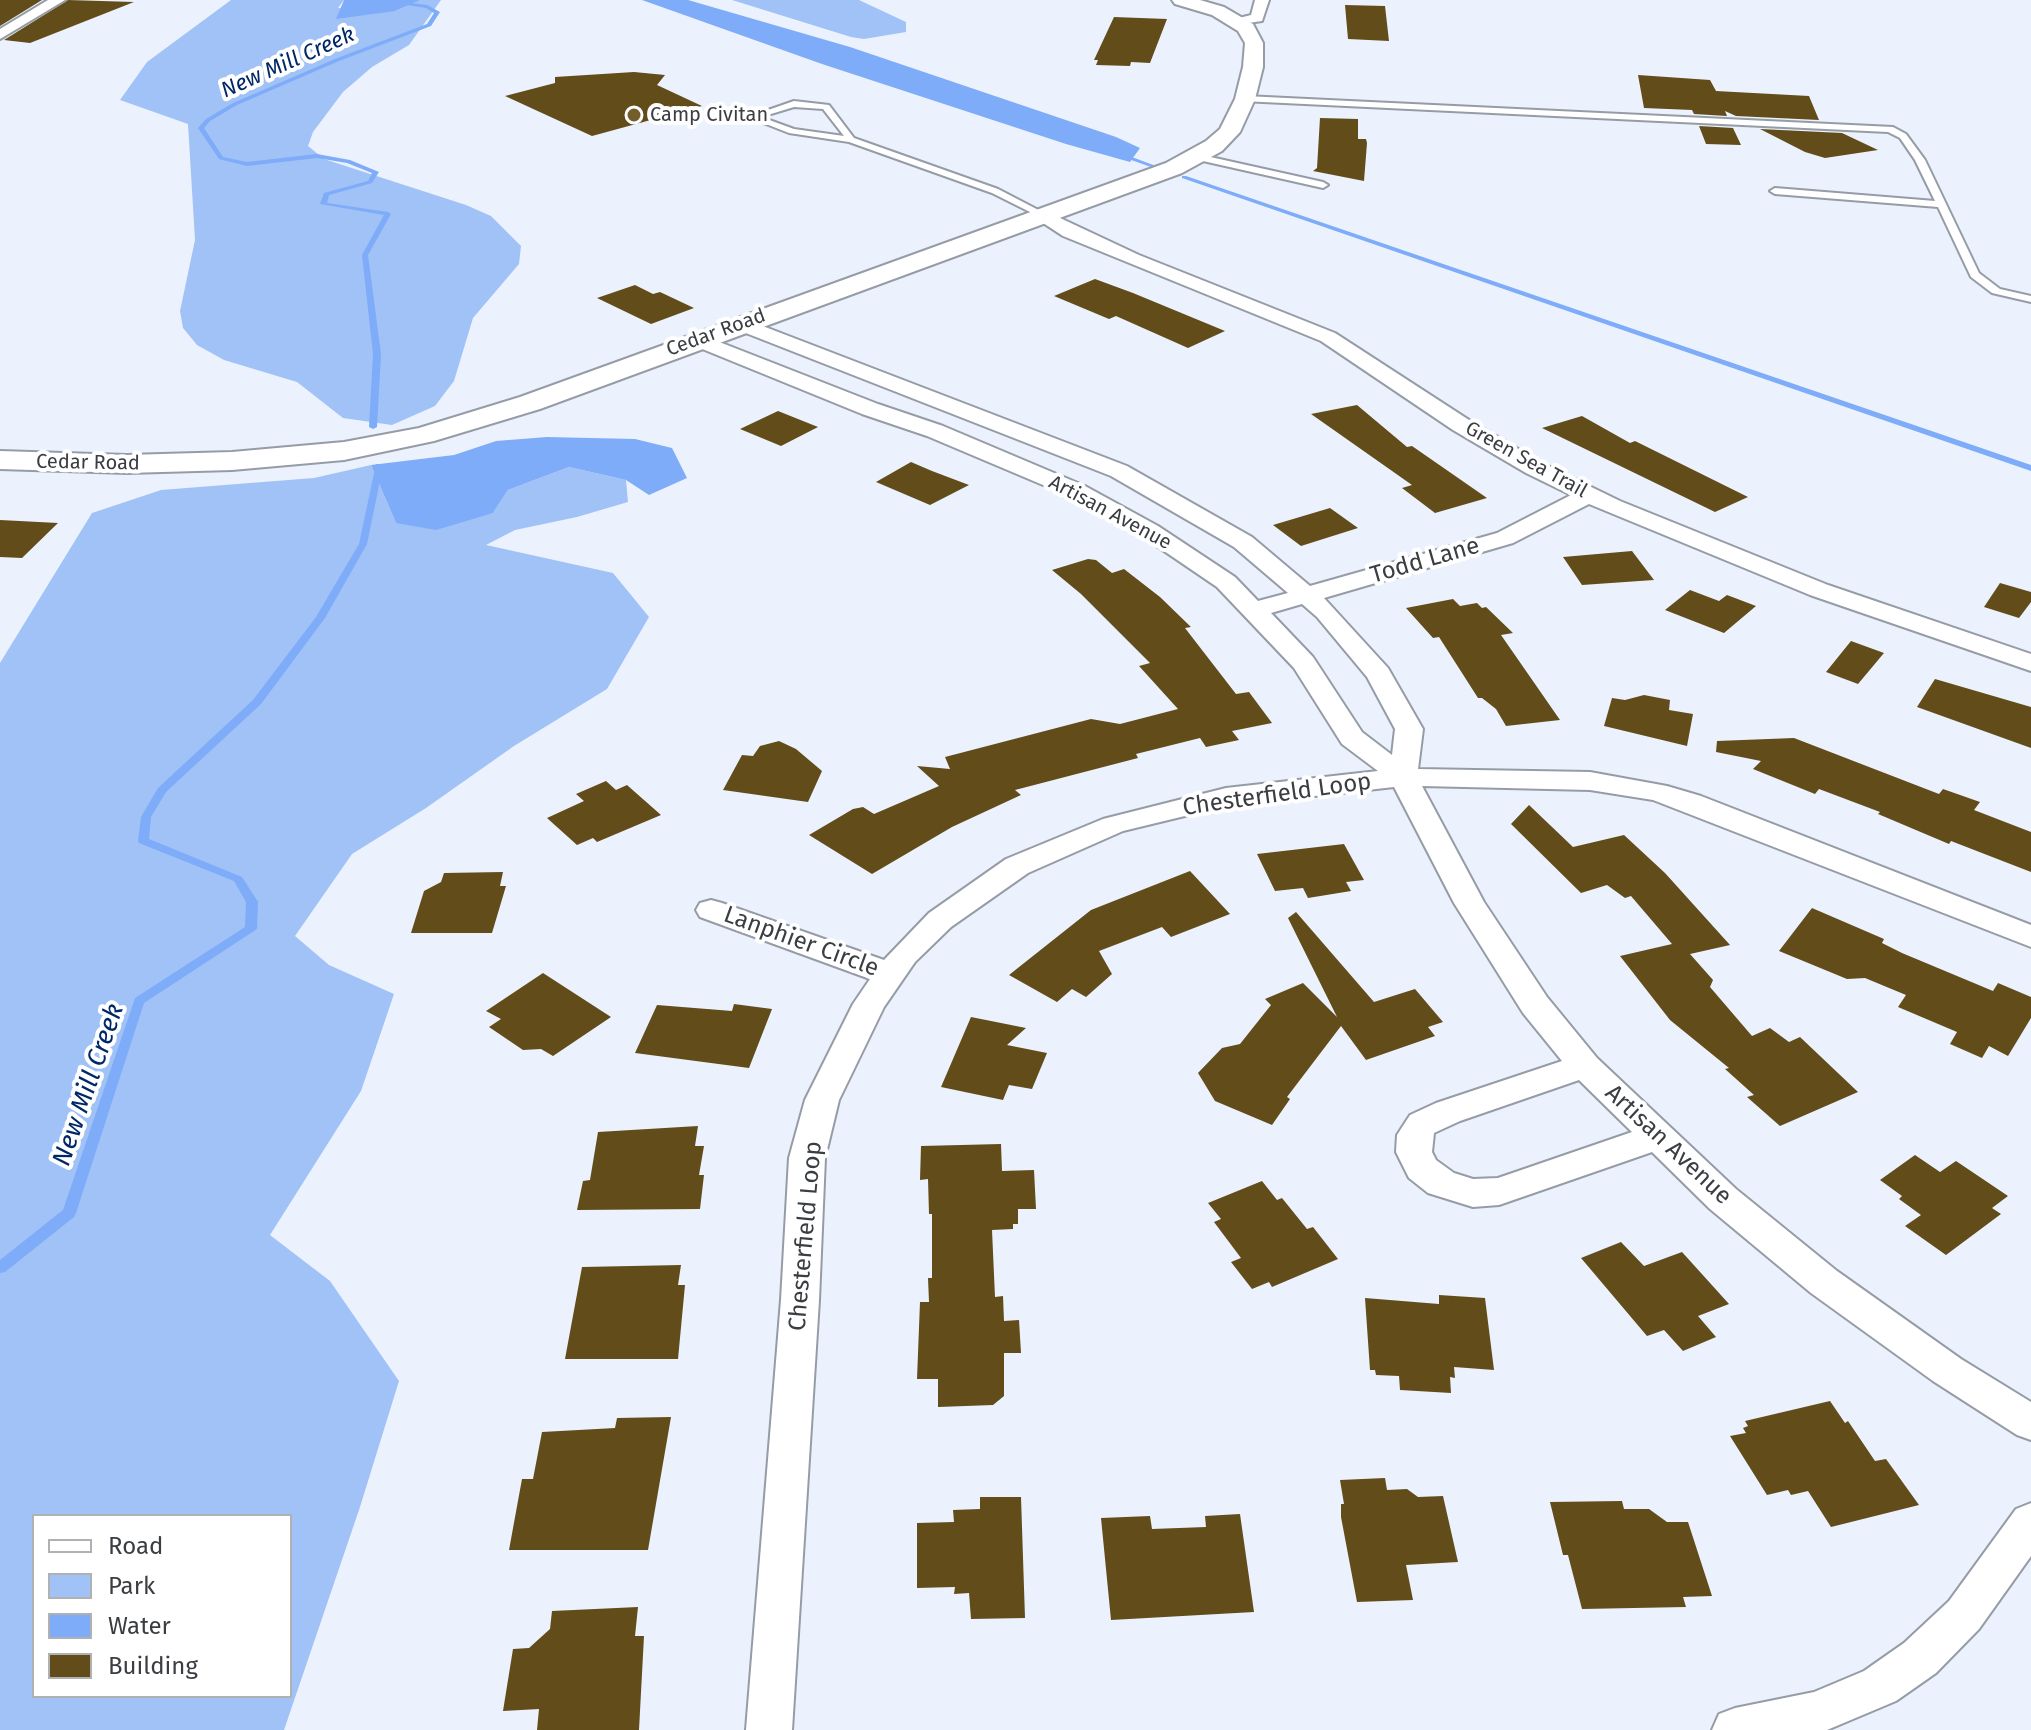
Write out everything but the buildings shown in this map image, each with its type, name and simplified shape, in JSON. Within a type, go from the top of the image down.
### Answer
[{"type":"street","points":[[0,35],[58,0]]},
{"type":"street","points":[[1199,2],[1240,22],[1257,18],[1262,0]]},
{"type":"street","name":"Cedar Road","points":[[0,460],[188,463],[344,451],[465,425],[1174,168],[1197,157],[1229,132],[1245,99],[1253,67],[1254,43],[1249,31],[1240,22]]},
{"type":"street","name":"Green Sea Trail","points":[[1043,215],[1070,232],[1132,259],[1328,337],[1461,425],[1534,468],[1589,495],[1714,550],[1805,585],[2031,663]]},
{"type":"street","name":"Artisan Avenue","points":[[740,324],[1119,471],[1243,542],[1307,595],[1349,636],[1379,674],[1409,729],[1403,777]]},
{"type":"street","name":"Artisan Avenue","points":[[697,340],[870,409],[935,431],[1077,491],[1187,555],[1226,582],[1304,663],[1352,738],[1403,777],[1469,903],[1535,1005],[1585,1066],[1655,1137],[1723,1199],[1824,1282],[1947,1370],[2031,1423]]},
{"type":"street","name":"Todd Lane","points":[[1255,610],[1505,538],[1589,495]]},
{"type":"street","name":"Chesterfield Loop","points":[[769,1730],[800,1300],[807,1158],[822,1100],[869,1004],[904,955],[973,894],[1017,866],[1113,825],[1226,797],[1403,777],[1590,781],[1657,792],[1691,802],[2031,937]]},
{"type":"street","name":"Lanphier Circle","points":[[711,910],[890,974]]},
{"type":"street","points":[[1585,1066],[1448,1112],[1422,1124],[1414,1135],[1414,1152],[1422,1169],[1441,1183],[1473,1193],[1499,1191],[1655,1137]]},
{"type":"street","points":[[1735,1730],[1756,1728],[1815,1713],[1880,1686],[1920,1658],[1964,1615],[2031,1522]]},
{"type":"lane","points":[[1245,99],[1890,129],[1903,136],[1920,160],[1975,275],[1996,291],[2031,299]]},
{"type":"lane","points":[[851,140],[826,107],[794,104],[752,117],[792,131],[851,140],[995,191],[1043,215]]},
{"type":"lane","points":[[1197,157],[1323,185]]},
{"type":"lane","points":[[1775,191],[1943,205]]},
{"type":"green space","points":[[231,0],[344,0],[338,8],[395,11],[421,0],[441,0],[409,45],[372,67],[343,92],[313,132],[308,146],[324,159],[491,216],[521,246],[519,264],[473,318],[454,381],[435,406],[392,425],[343,418],[297,382],[224,360],[197,345],[183,328],[180,311],[195,240],[188,124],[120,100],[147,62]]},
{"type":"green space","points":[[732,0],[859,0],[906,22],[906,32],[864,39],[851,37]]},
{"type":"green space","points":[[371,465],[396,523],[493,513],[508,490],[569,467],[626,480],[628,502],[515,530],[486,545],[613,573],[649,617],[607,689],[514,746],[426,808],[352,854],[295,936],[329,965],[394,994],[361,1091],[270,1235],[330,1281],[399,1381],[284,1730],[0,1730],[0,663],[92,513],[161,490],[314,478]]},
{"type":"water","points":[[344,0],[421,0],[395,11],[336,19]]},
{"type":"water","points":[[642,0],[688,0],[850,47],[1116,137],[1140,148],[1130,162],[1066,144],[822,64]]},
{"type":"water","points":[[547,437],[635,439],[672,448],[687,478],[649,495],[626,480],[569,467],[508,490],[493,513],[436,530],[396,523],[371,465],[454,455],[496,441]]},
{"type":"waterway","name":"New Mill Creek","points":[[373,427],[377,354],[365,255],[388,214],[323,204],[326,194],[370,182],[376,172],[348,161],[317,156],[247,164],[221,158],[201,128],[208,120],[235,104],[429,25],[437,12],[427,7],[377,0]]},
{"type":"waterway","points":[[1119,154],[1153,166]]},
{"type":"waterway","points":[[1184,177],[2031,468]]},
{"type":"waterway","name":"New Mill Creek","points":[[0,1268],[69,1213],[139,1001],[251,929],[252,902],[238,879],[143,841],[146,817],[162,790],[257,702],[320,618],[363,544],[379,466]]},
{"type":"place","name":"Camp Civitan","points":[[634,115]]}]
